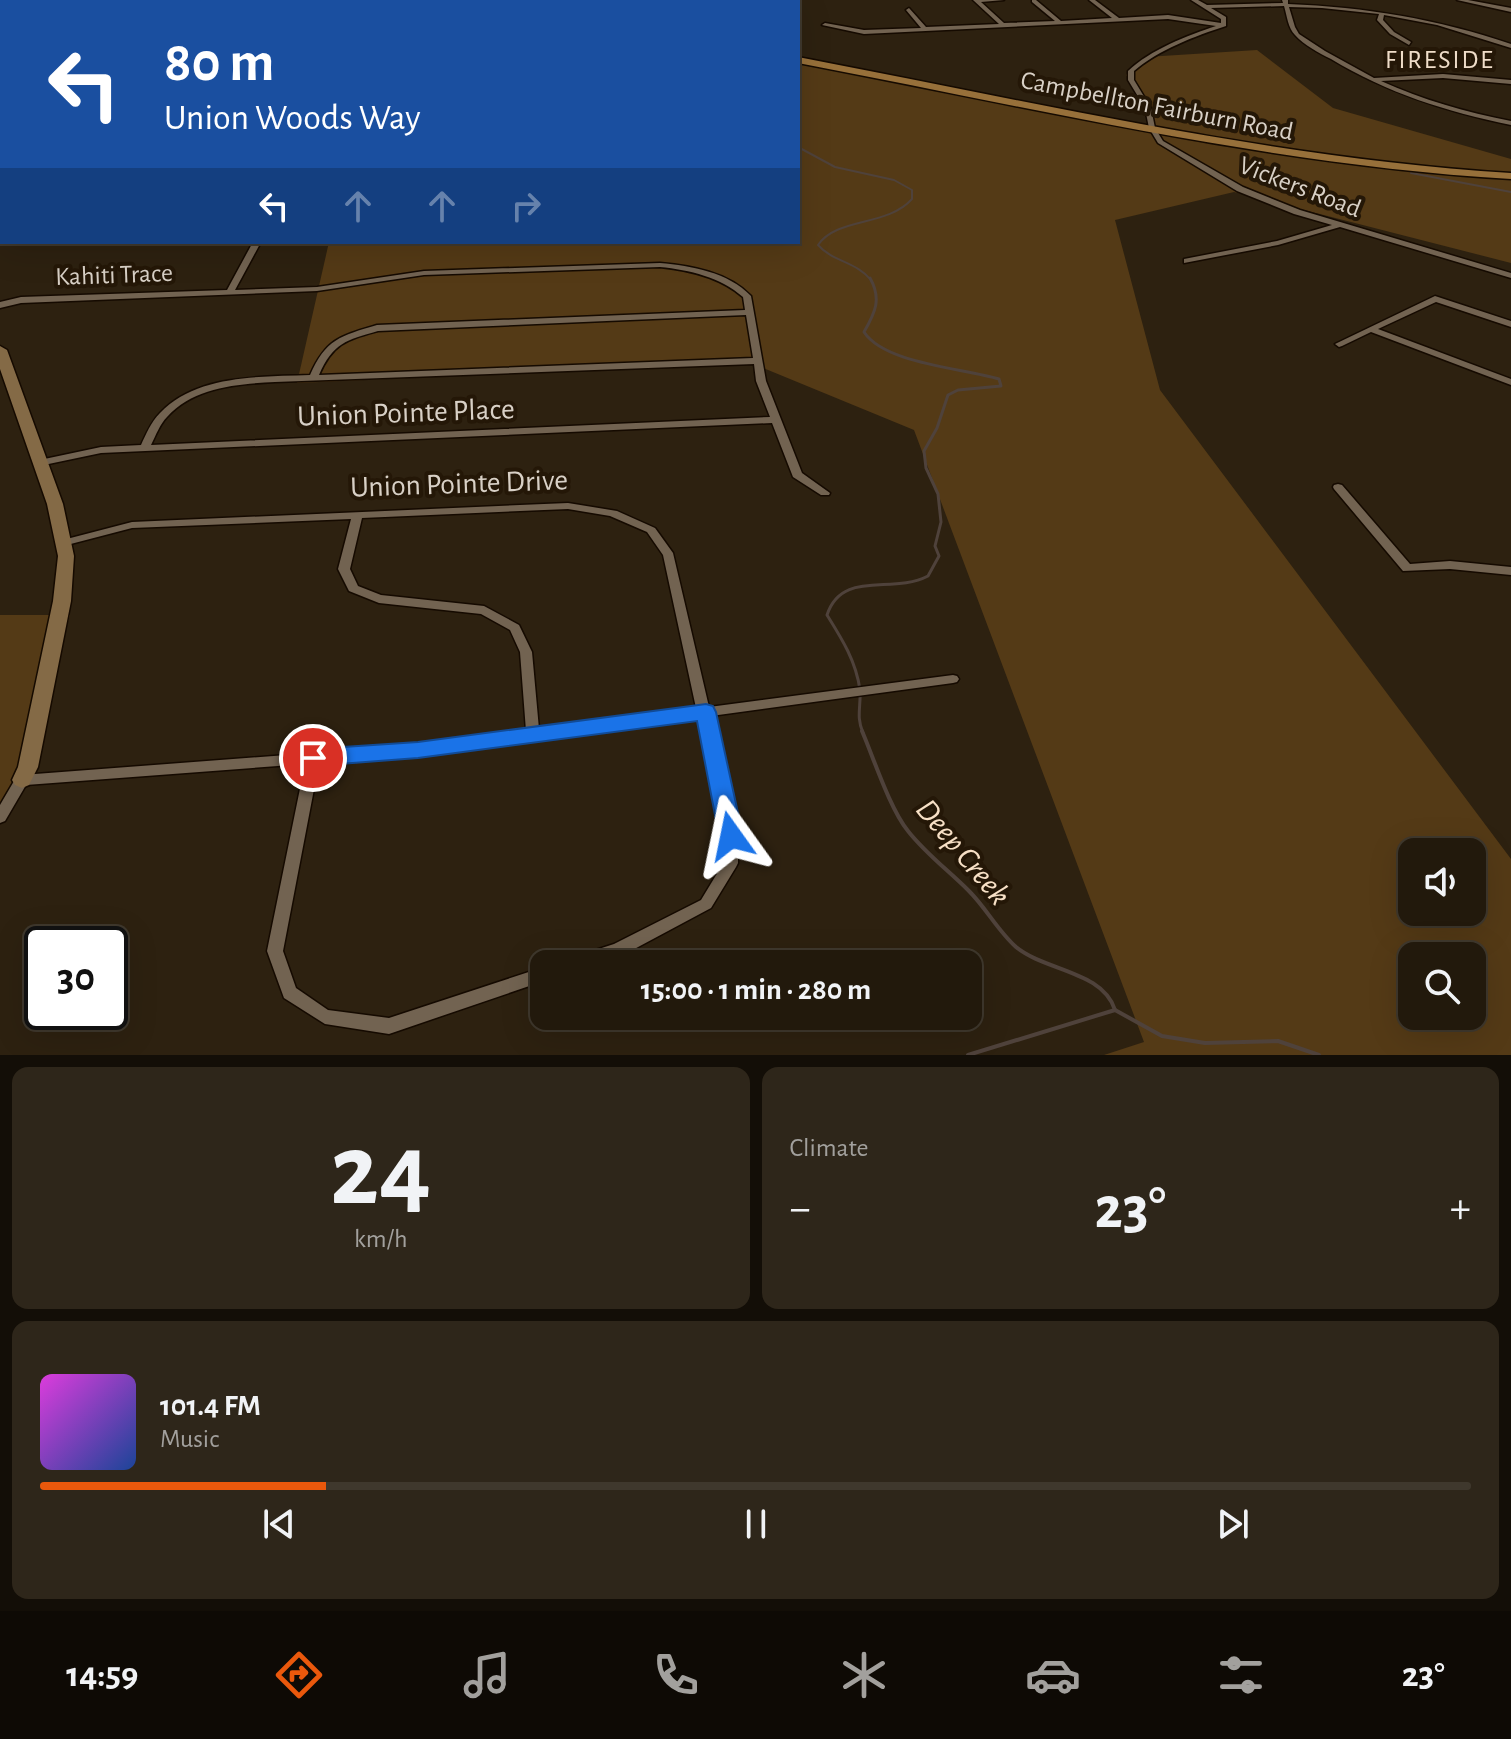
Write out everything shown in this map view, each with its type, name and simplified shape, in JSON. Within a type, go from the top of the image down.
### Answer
[{"type":"main road","name":"Campbellton Fairburn Road","points":[[800,58],[1342,162],[1511,173]]},
{"type":"street","points":[[977,0],[1001,0]]},
{"type":"street","points":[[977,0],[1003,25]]},
{"type":"street","points":[[1026,0],[1036,0],[1061,23]]},
{"type":"street","points":[[1092,0],[1118,20]]},
{"type":"street","points":[[825,25],[864,32],[1168,17],[1222,26],[1224,18],[1194,0]]},
{"type":"street","points":[[1460,0],[1511,10]]},
{"type":"street","points":[[1206,7],[1286,2],[1382,14],[1449,24],[1511,46]]},
{"type":"street","points":[[1286,2],[1297,35],[1373,80],[1408,98],[1511,123]]},
{"type":"street","points":[[909,10],[925,29]]},
{"type":"street","points":[[1382,14],[1380,20],[1384,27],[1409,43]]},
{"type":"street","name":"Vickers Road","points":[[1222,26],[1191,36],[1131,71],[1131,80],[1145,101],[1152,125],[1166,146],[1240,189],[1340,225],[1511,276]]},
{"type":"street","points":[[1373,80],[1443,76],[1511,82]]},
{"type":"street","points":[[1450,122],[1460,113]]},
{"type":"street","points":[[1187,261],[1278,243],[1340,225]]},
{"type":"street","points":[[229,293],[256,244]]},
{"type":"street","name":"Kahiti Trace","points":[[0,305],[21,300],[317,289],[424,273],[660,265],[689,269],[731,285],[747,296],[750,312]]},
{"type":"street","points":[[1339,344],[1435,299],[1511,324]]},
{"type":"street","points":[[313,378],[321,359],[330,348],[358,333],[377,328],[750,312],[757,361],[797,475],[825,493]]},
{"type":"street","points":[[1371,329],[1511,382]]},
{"type":"street","points":[[0,350],[55,504],[66,556],[62,601],[28,767],[0,817]]},
{"type":"street","points":[[144,448],[162,416],[190,397],[243,381],[757,361]]},
{"type":"street","name":"Union Pointe Place","points":[[39,463],[86,452],[144,448],[777,420]]},
{"type":"street","points":[[1338,487],[1407,568],[1450,565],[1511,571]]},
{"type":"street","name":"Union Pointe Drive","points":[[63,543],[132,525],[568,506],[613,513],[651,530],[669,555],[731,836],[731,863],[706,904],[616,950]]},
{"type":"street","points":[[357,515],[344,569],[353,588],[379,599],[484,610],[515,628],[526,652],[533,735]]},
{"type":"street","points":[[22,780],[418,750],[953,679]]},
{"type":"street","points":[[313,758],[275,951],[290,993],[325,1017],[389,1026],[530,979]]},
{"type":"shaded area","points":[[1257,50],[1333,108],[1511,159],[1511,263],[1234,192],[1115,220],[1160,390],[1511,859],[1511,1055],[1104,1055],[1144,1042],[914,430],[751,363],[297,383],[329,244],[800,244],[800,58],[1150,127],[1140,95],[1126,75],[1146,57]]},
{"type":"shaded area","points":[[0,615],[70,615],[20,791],[0,823]]},
{"type":"waterway","name":"Deep Creek","points":[[800,148],[835,167],[894,180],[912,190],[912,199],[902,208],[837,230],[818,245],[859,269],[871,280]]},
{"type":"waterway","points":[[1411,173],[1511,192]]},
{"type":"waterway","name":"Deep Creek","points":[[863,733],[855,669],[827,615],[834,601],[856,587],[899,584],[928,576],[939,556],[935,546],[941,522],[938,494],[926,468],[924,451],[937,428],[948,395],[958,390],[1001,386],[999,379],[906,358],[874,343],[864,332],[876,306],[876,293],[871,280]]},
{"type":"waterway","name":"Deep Creek","points":[[862,731],[889,797],[908,831],[969,891],[1016,947],[1099,987],[1115,1010]]},
{"type":"waterway","points":[[968,1055],[1115,1010]]},
{"type":"waterway","name":"Deep Creek","points":[[1115,1010],[1162,1036],[1205,1043],[1278,1041],[1319,1055]]},
{"type":"district","name":"FIRESIDE","points":[[1440,60]]},
{"type":"route","points":[[313,758],[418,750],[706,712],[731,836]]}]
